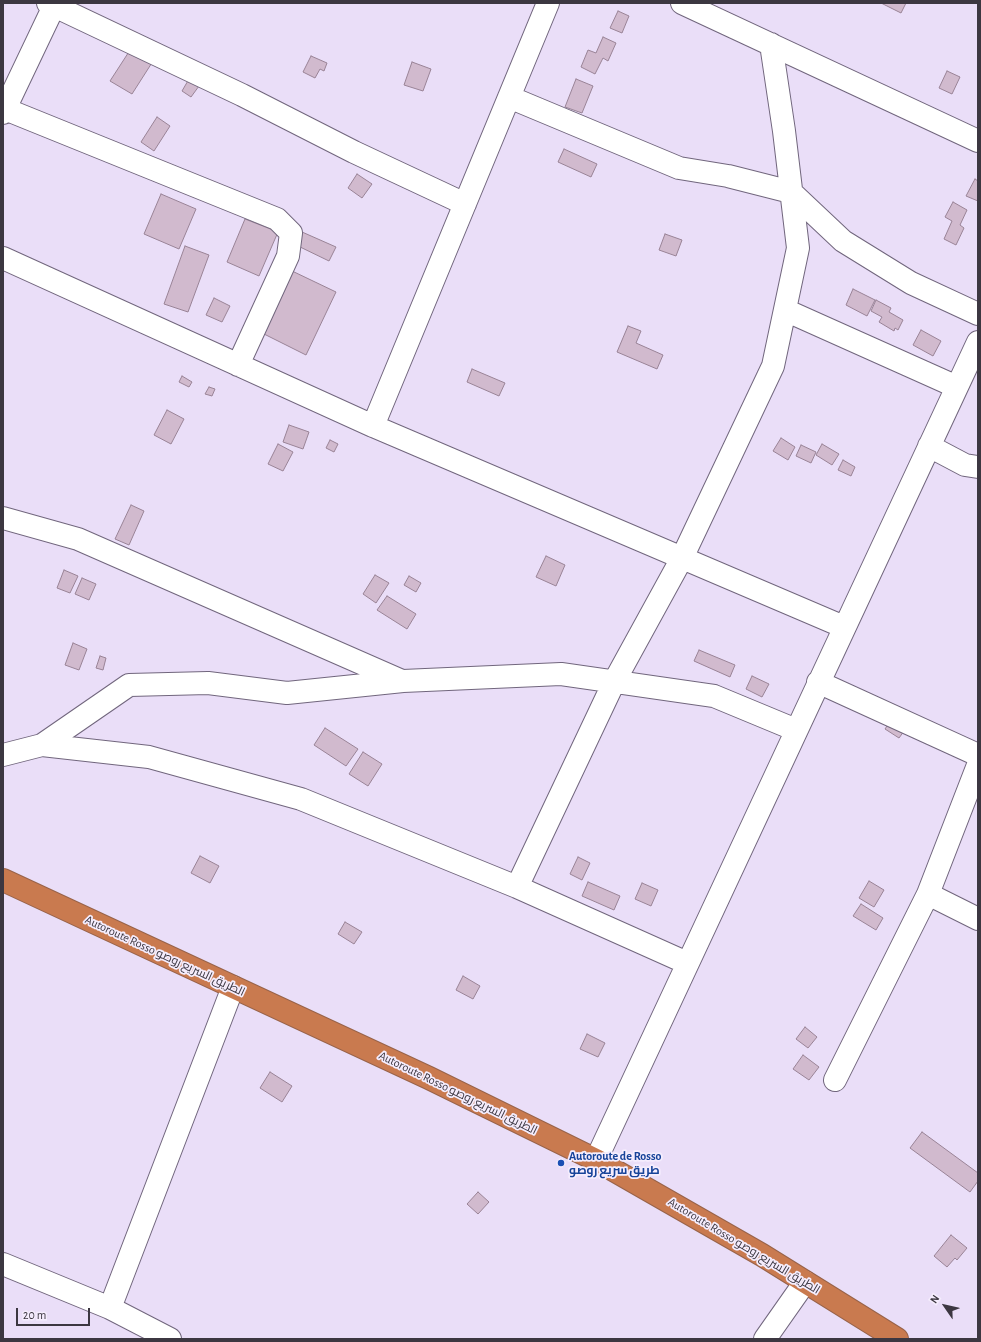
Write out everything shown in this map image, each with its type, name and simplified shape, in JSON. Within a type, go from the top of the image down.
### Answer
[{"type":"highway","name":"Autoroute Rosso الطريق السريع روصو","points":[[3,880],[430,1078],[596,1160],[762,1255],[896,1339]]},
{"type":"street","points":[[373,426],[548,3]]},
{"type":"street","points":[[682,3],[978,141]]},
{"type":"street","points":[[238,365],[288,256],[291,233],[277,219],[4,111],[51,5],[242,95],[354,152],[465,204]]},
{"type":"street","points":[[518,887],[614,682],[682,558],[774,366],[798,248],[784,131],[771,44]]},
{"type":"street","points":[[509,97],[679,168],[728,176],[791,192],[843,241],[911,283],[978,314]]},
{"type":"street","points":[[3,258],[373,426],[844,627]]},
{"type":"street","points":[[785,310],[957,387]]},
{"type":"street","points":[[596,1160],[978,342]]},
{"type":"street","points":[[929,446],[965,465],[978,466]]},
{"type":"street","points":[[3,518],[78,540],[403,681]]},
{"type":"street","points":[[3,755],[42,745],[129,686],[208,683],[287,693],[403,681],[561,674],[714,696],[796,730]]},
{"type":"street","points":[[818,682],[978,755]]},
{"type":"street","points":[[42,745],[149,757],[301,798],[518,887],[687,963]]},
{"type":"street","points":[[835,1080],[928,894],[978,765]]},
{"type":"street","points":[[928,894],[978,919]]},
{"type":"street","points":[[110,1308],[233,987]]},
{"type":"street","points":[[3,1264],[110,1308],[170,1339]]},
{"type":"street","points":[[764,1339],[805,1282]]},
{"type":"building","points":[[881,3],[906,3],[901,13]]},
{"type":"building","points":[[618,11],[629,16],[622,33],[610,28]]},
{"type":"building","points":[[603,37],[616,43],[608,61],[603,58],[595,74],[581,67],[588,50],[596,53]]},
{"type":"building","points":[[134,44],[155,58],[132,94],[110,81]]},
{"type":"building","points":[[311,56],[327,63],[324,71],[320,69],[315,78],[303,72]]},
{"type":"building","points":[[412,62],[431,69],[423,91],[404,85]]},
{"type":"building","points":[[947,71],[960,77],[952,94],[939,88]]},
{"type":"building","points":[[189,79],[199,86],[191,97],[182,91]]},
{"type":"building","points":[[576,79],[593,86],[582,113],[565,107]]},
{"type":"building","points":[[157,117],[170,126],[154,151],[141,142]]},
{"type":"building","points":[[564,149],[597,164],[591,177],[558,162]]},
{"type":"building","points":[[357,174],[372,184],[362,198],[348,188]]},
{"type":"building","points":[[975,179],[978,181],[978,201],[966,196]]},
{"type":"building","points":[[161,194],[196,209],[179,249],[144,234]]},
{"type":"building","points":[[953,202],[967,210],[960,225],[964,228],[956,245],[944,239],[952,221],[945,217]]},
{"type":"building","points":[[245,219],[278,232],[259,276],[227,262]]},
{"type":"building","points":[[302,232],[336,247],[329,261],[296,245]]},
{"type":"building","points":[[665,234],[682,240],[676,256],[659,250]]},
{"type":"building","points":[[185,246],[209,255],[188,312],[164,304]]},
{"type":"building","points":[[290,270],[336,292],[306,355],[260,332]]},
{"type":"building","points":[[853,289],[875,300],[867,316],[846,305]]},
{"type":"building","points":[[214,298],[230,306],[222,322],[206,315]]},
{"type":"building","points":[[876,300],[891,308],[889,312],[903,320],[898,330],[895,328],[894,331],[879,322],[882,317],[871,311]]},
{"type":"building","points":[[628,326],[641,331],[636,343],[663,355],[657,369],[617,352]]},
{"type":"building","points":[[921,330],[941,341],[933,356],[913,345]]},
{"type":"building","points":[[472,369],[505,383],[499,396],[467,382]]},
{"type":"building","points":[[182,376],[192,382],[189,387],[179,382]]},
{"type":"building","points":[[209,387],[215,389],[212,396],[205,394]]},
{"type":"building","points":[[167,410],[184,419],[171,444],[154,435]]},
{"type":"building","points":[[289,425],[309,432],[303,449],[283,442]]},
{"type":"building","points":[[781,438],[795,447],[788,460],[773,451]]},
{"type":"building","points":[[330,440],[338,444],[334,452],[326,448]]},
{"type":"building","points":[[278,444],[293,452],[283,471],[268,464]]},
{"type":"building","points":[[822,444],[839,454],[832,465],[816,455]]},
{"type":"building","points":[[801,445],[816,452],[811,463],[796,456]]},
{"type":"building","points":[[843,460],[855,467],[851,476],[838,470]]},
{"type":"building","points":[[131,505],[144,511],[129,545],[115,539]]},
{"type":"building","points":[[546,556],[565,565],[556,586],[536,577]]},
{"type":"building","points":[[64,570],[78,576],[70,593],[57,588]]},
{"type":"building","points":[[375,575],[389,583],[376,603],[363,594]]},
{"type":"building","points":[[409,576],[421,583],[416,592],[404,585]]},
{"type":"building","points":[[82,578],[96,584],[89,600],[75,594]]},
{"type":"building","points":[[387,596],[416,614],[407,629],[377,610]]},
{"type":"building","points":[[73,643],[87,649],[79,670],[65,665]]},
{"type":"building","points":[[699,650],[735,665],[730,677],[694,661]]},
{"type":"building","points":[[100,656],[106,658],[103,670],[96,668]]},
{"type":"building","points":[[752,676],[769,684],[762,697],[746,689]]},
{"type":"building","points":[[893,717],[907,727],[899,738],[885,729]]},
{"type":"building","points":[[325,728],[358,749],[346,766],[314,745]]},
{"type":"building","points":[[363,752],[382,764],[368,786],[349,774]]},
{"type":"building","points":[[200,856],[219,866],[210,883],[191,873]]},
{"type":"building","points":[[578,857],[590,863],[582,880],[570,874]]},
{"type":"building","points":[[869,881],[884,890],[874,907],[859,898]]},
{"type":"building","points":[[588,882],[620,896],[614,910],[582,896]]},
{"type":"building","points":[[642,883],[658,890],[651,906],[635,899]]},
{"type":"building","points":[[861,904],[883,918],[876,930],[853,916]]},
{"type":"building","points":[[345,922],[362,932],[354,944],[338,934]]},
{"type":"building","points":[[463,976],[480,986],[473,999],[456,990]]},
{"type":"building","points":[[805,1027],[817,1037],[808,1048],[796,1039]]},
{"type":"building","points":[[587,1034],[605,1043],[598,1057],[580,1049]]},
{"type":"building","points":[[803,1055],[819,1067],[809,1080],[793,1069]]},
{"type":"building","points":[[270,1072],[292,1086],[282,1102],[260,1088]]},
{"type":"building","points":[[922,1132],[978,1173],[978,1181],[970,1192],[910,1148]]},
{"type":"building","points":[[478,1192],[489,1202],[478,1214],[467,1204]]},
{"type":"building","points":[[951,1235],[967,1248],[957,1260],[955,1258],[947,1267],[934,1256]]},
{"type":"place","name":"Autoroute de Rosso طريق سريع روصو","points":[[561,1163]]}]
